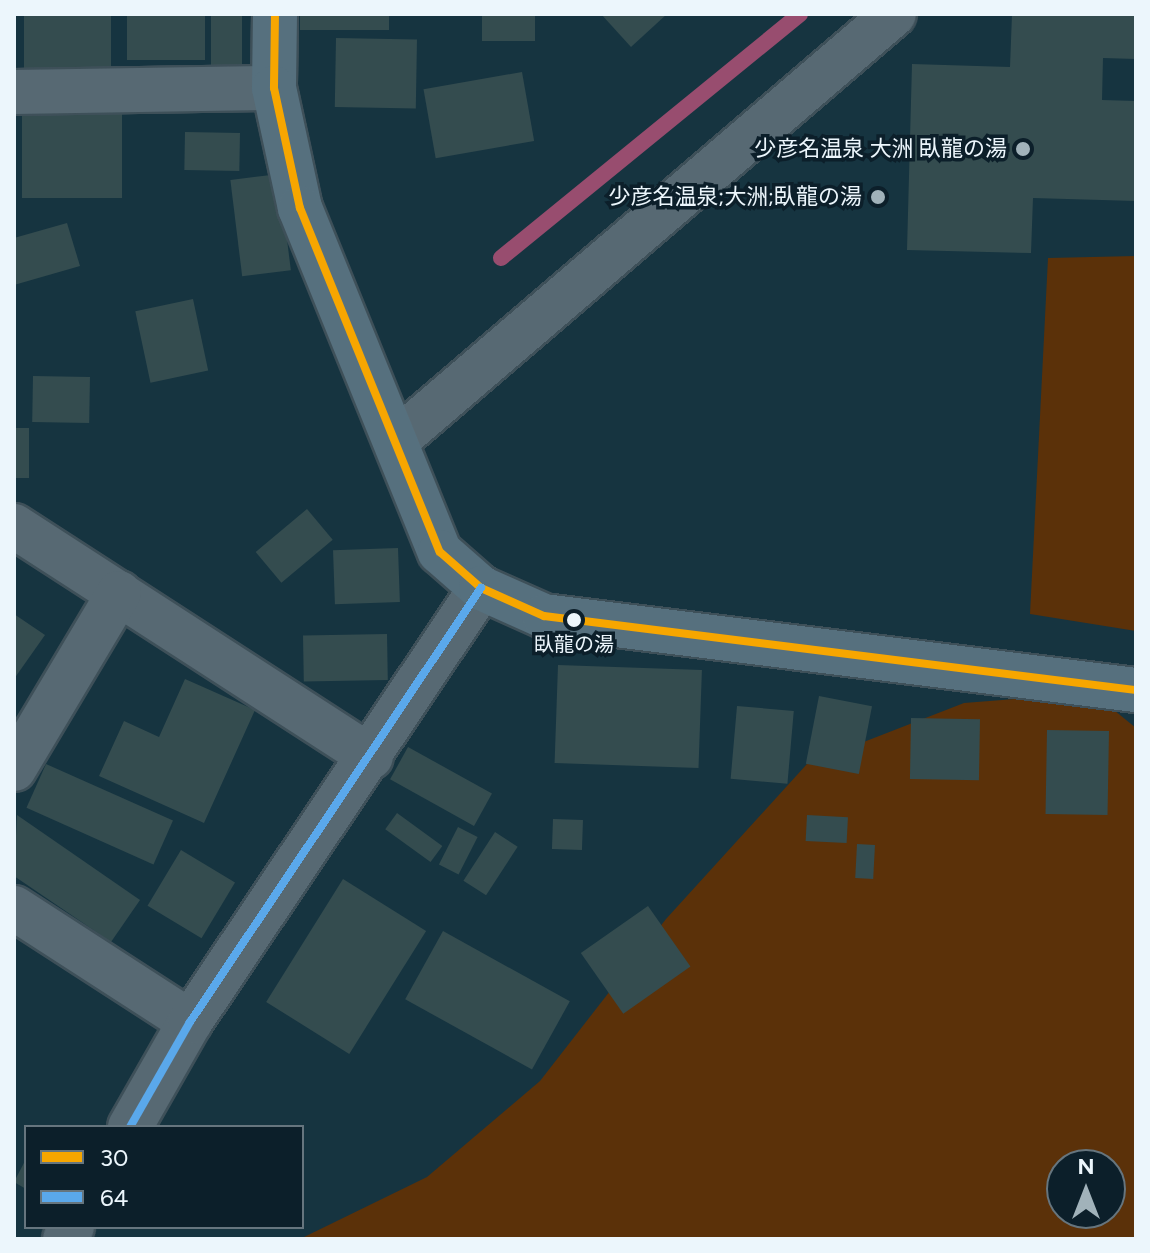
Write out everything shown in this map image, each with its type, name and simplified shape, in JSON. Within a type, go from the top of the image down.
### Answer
[{"type":"highway","points":[[275,14],[274,88],[300,208],[398,439],[440,552],[481,588],[544,616],[1136,690]]},
{"type":"street","points":[[398,439],[894,14]]},
{"type":"street","points":[[14,92],[274,88]]},
{"type":"street","points":[[14,526],[371,757]]},
{"type":"street","points":[[131,1125],[190,1022],[371,757],[481,588]]},
{"type":"street","points":[[14,769],[119,593]]},
{"type":"street","points":[[14,908],[190,1022]]},
{"type":"shaded area","points":[[1136,256],[1136,631],[1030,614],[1048,258]]},
{"type":"shaded area","points":[[1093,693],[1136,728],[1136,1239],[300,1239],[427,1177],[540,1081],[666,919],[807,764],[964,703]]},
{"type":"building","points":[[24,14],[111,14],[111,71],[24,71]]},
{"type":"building","points":[[127,14],[205,14],[205,60],[127,60]]},
{"type":"building","points":[[211,14],[242,14],[242,68],[211,68]]},
{"type":"building","points":[[300,14],[389,14],[389,30],[300,30]]},
{"type":"building","points":[[482,14],[535,14],[535,41],[482,41]]},
{"type":"building","points":[[601,14],[667,14],[631,47]]},
{"type":"building","name":"少彦名温泉 大洲 臥龍の湯","points":[[1012,14],[1136,14],[1136,59],[1103,58],[1102,100],[1136,101],[1136,201],[1033,198],[1031,253],[907,250],[912,64],[1010,67]]},
{"type":"building","points":[[336,38],[417,39],[416,108],[335,107]]},
{"type":"building","points":[[522,72],[534,141],[436,158],[424,89]]},
{"type":"building","points":[[22,113],[122,113],[122,198],[22,198]]},
{"type":"building","points":[[185,132],[240,133],[239,171],[184,170]]},
{"type":"building","points":[[279,174],[291,270],[242,276],[230,180]]},
{"type":"building","points":[[67,223],[80,266],[14,285],[14,238]]},
{"type":"building","points":[[193,299],[208,370],[150,383],[135,311]]},
{"type":"building","points":[[33,376],[90,377],[89,423],[32,422]]},
{"type":"building","points":[[14,428],[29,428],[29,478],[14,478]]},
{"type":"building","points":[[307,509],[333,540],[281,583],[256,552]]},
{"type":"building","points":[[398,548],[400,602],[335,604],[333,550]]},
{"type":"building","points":[[14,614],[45,635],[14,679]]},
{"type":"building","points":[[387,634],[388,680],[304,681],[303,635]]},
{"type":"building","points":[[558,665],[702,670],[698,768],[555,763]]},
{"type":"building","points":[[185,679],[255,710],[204,823],[99,776],[124,721],[159,737]]},
{"type":"building","points":[[819,696],[872,706],[859,774],[806,764]]},
{"type":"building","points":[[737,706],[794,711],[787,784],[731,779]]},
{"type":"building","points":[[911,718],[980,719],[979,780],[910,779]]},
{"type":"building","points":[[1047,730],[1109,731],[1108,815],[1046,814]]},
{"type":"building","points":[[408,747],[492,794],[474,826],[390,779]]},
{"type":"building","points":[[46,764],[173,821],[153,864],[26,808]]},
{"type":"building","points":[[397,813],[442,846],[431,862],[385,829]]},
{"type":"building","points":[[17,815],[140,900],[111,942],[14,876]]},
{"type":"building","points":[[807,815],[848,817],[847,843],[806,841]]},
{"type":"building","points":[[553,819],[583,820],[582,850],[552,849]]},
{"type":"building","points":[[458,827],[478,837],[459,874],[439,864]]},
{"type":"building","points":[[495,832],[518,847],[486,895],[463,881]]},
{"type":"building","points":[[857,844],[875,845],[873,879],[855,878]]},
{"type":"building","points":[[181,850],[235,882],[202,938],[148,906]]},
{"type":"building","points":[[343,879],[426,931],[349,1054],[266,1002]]},
{"type":"building","points":[[648,906],[690,967],[623,1014],[581,953]]},
{"type":"building","points":[[443,931],[570,1001],[532,1070],[405,999]]},
{"type":"building","points":[[24,1163],[24,1188],[14,1182]]},
{"type":"waterway","points":[[501,258],[800,14]]},
{"type":"transit line","name":"30","points":[[275,14],[274,88],[300,208],[440,552],[481,588],[544,616],[1136,690]]},
{"type":"transit line","name":"64","points":[[131,1125],[190,1022],[481,588]]},
{"type":"place","name":"少彦名温泉 大洲 臥龍の湯","points":[[1023,149]]},
{"type":"place","name":"少彦名温泉;大洲;臥龍の湯","points":[[878,197]]},
{"type":"place","name":"臥龍の湯","points":[[574,620]]}]
